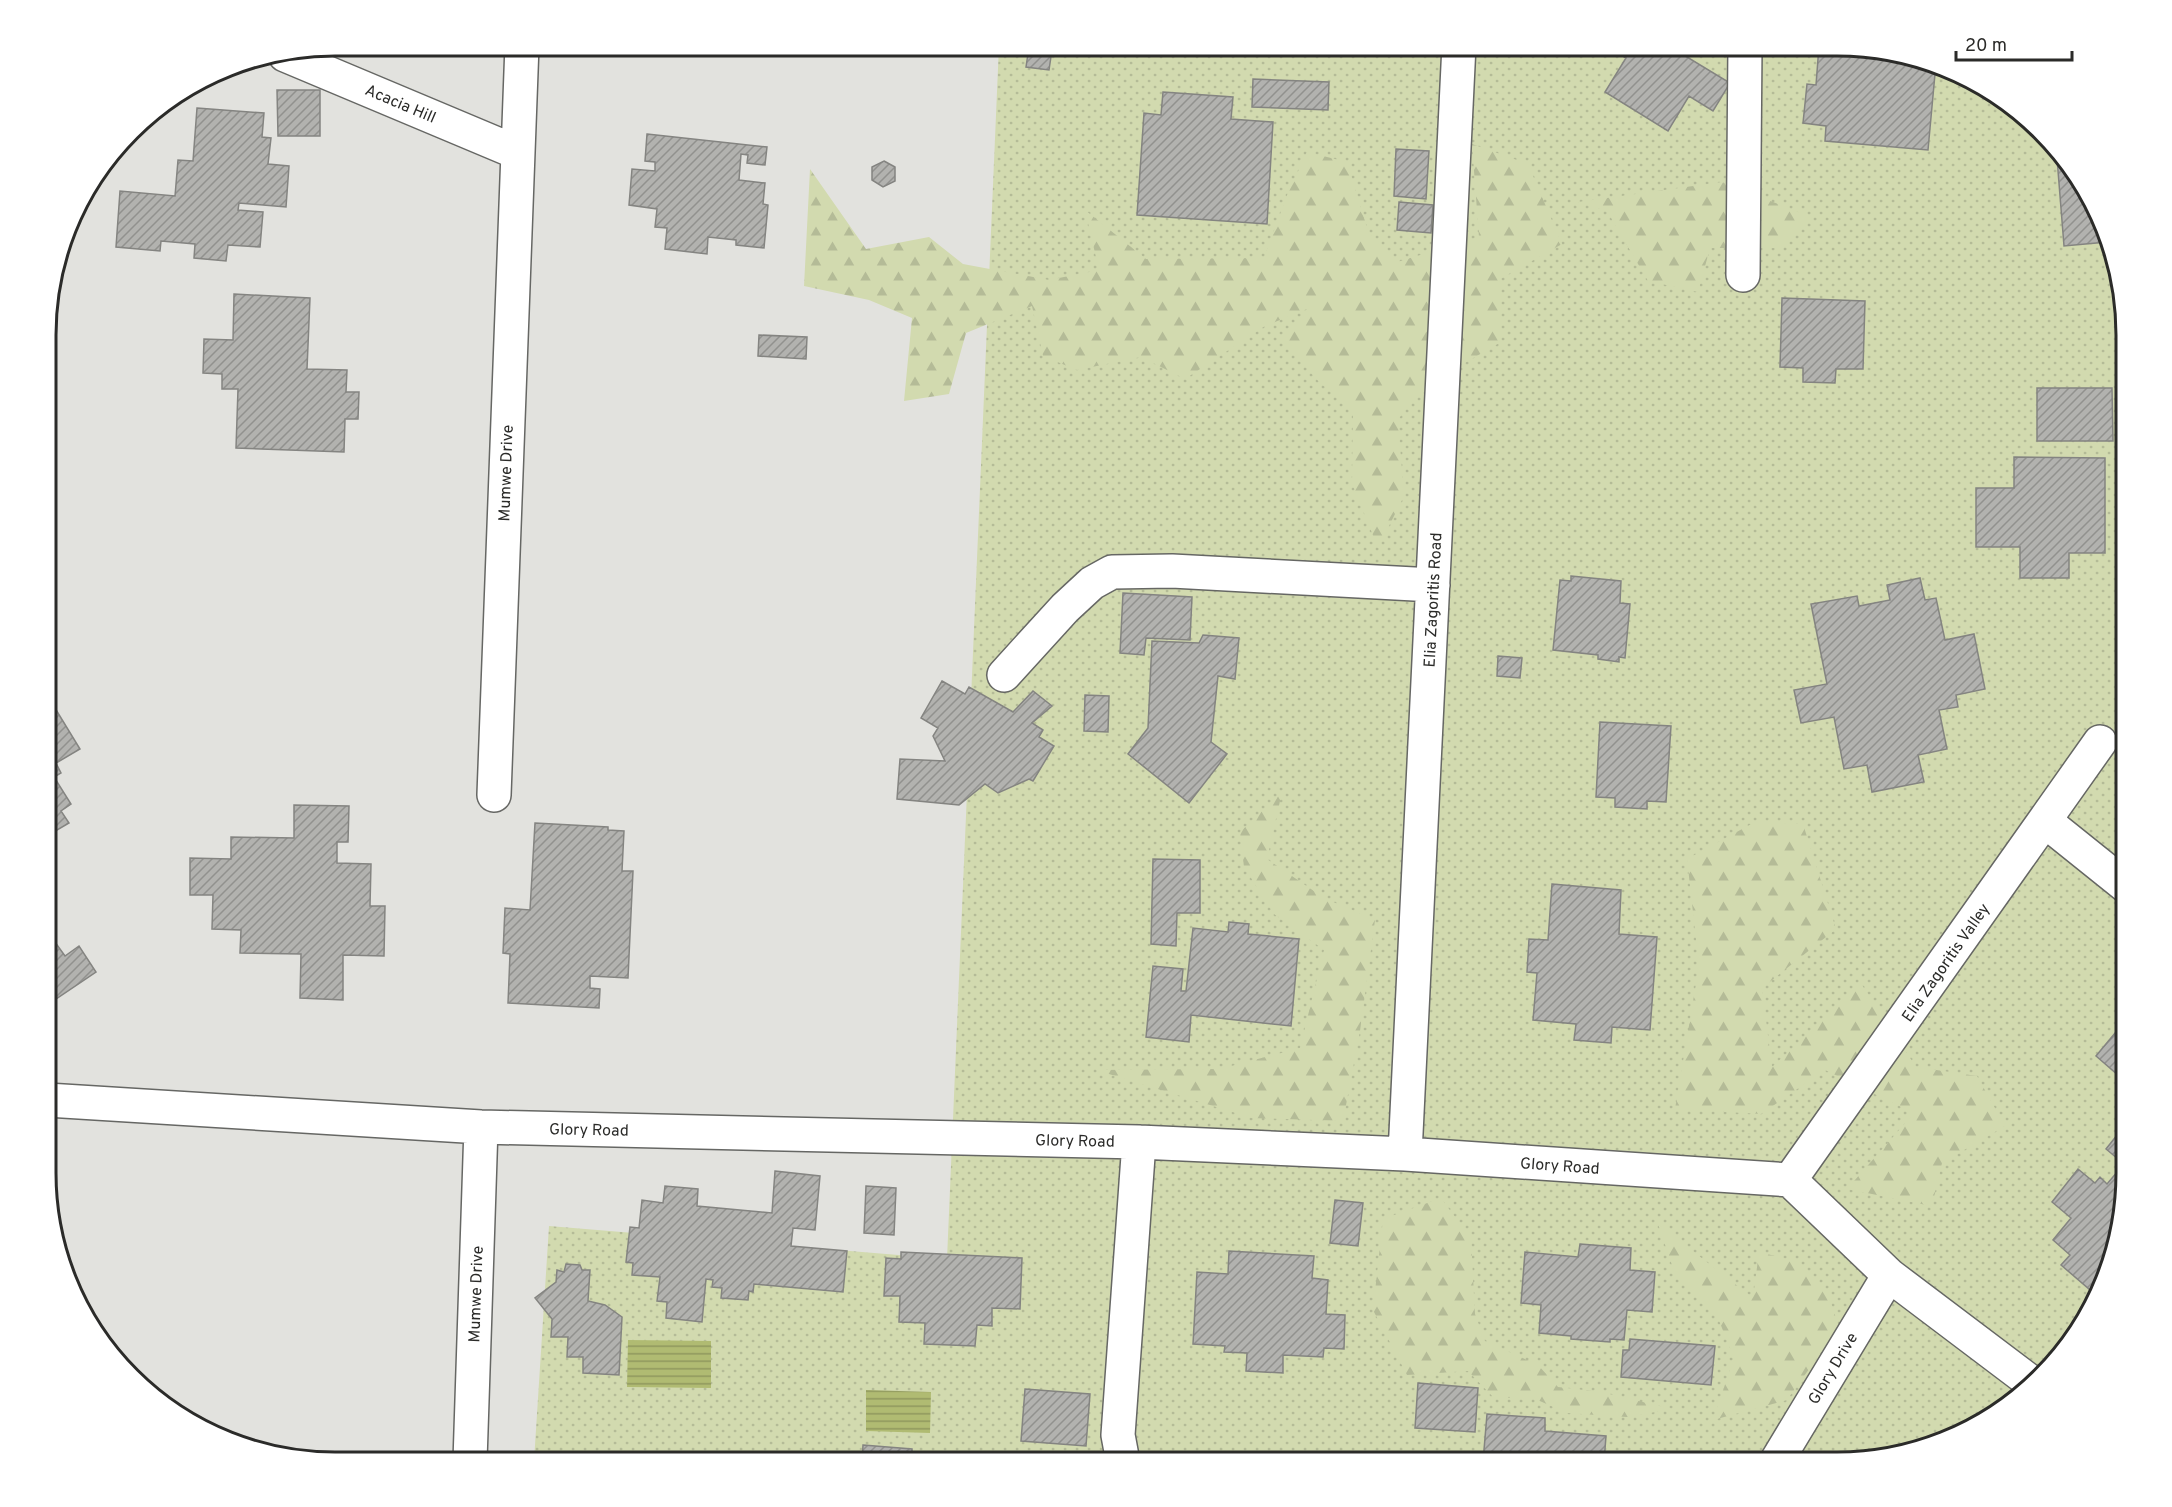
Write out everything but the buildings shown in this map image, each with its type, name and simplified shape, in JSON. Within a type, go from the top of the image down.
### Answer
[{"type":"street","name":"Mumwe Drive","points":[[494,795],[516,152],[521,56]]},
{"type":"street","name":"Elia Zagoritis Road","points":[[1405,1154],[1458,56]]},
{"type":"street","points":[[1743,275],[1745,56]]},
{"type":"street","name":"Acacia Hill","points":[[294,59],[516,152]]},
{"type":"street","points":[[1004,675],[1065,608],[1092,584],[1112,572],[1172,571],[1433,585]]},
{"type":"street","name":"Elia Zagoritis Valley","points":[[1790,1180],[2100,742]]},
{"type":"street","points":[[2045,822],[2116,878]]},
{"type":"street","name":"Glory Road","points":[[56,1101],[481,1127],[1139,1142],[1405,1154],[1790,1180]]},
{"type":"street","name":"Mumwe Drive","points":[[470,1452],[481,1127]]},
{"type":"street","points":[[1121,1452],[1118,1436],[1139,1142]]},
{"type":"street","points":[[1790,1180],[1889,1275],[2026,1378]]},
{"type":"street","name":"Glory Drive","points":[[1782,1452],[1889,1275]]},
{"type":"green space","points":[[999,56],[1856,56],[1910,65],[1961,84],[2007,113],[2035,137],[2059,165],[2088,211],[2107,262],[2116,316],[2116,1191],[2107,1245],[2088,1296],[2059,1342],[2035,1370],[2007,1394],[1961,1423],[1910,1442],[1856,1451],[535,1452],[549,1226],[947,1259]]},
{"type":"green space","points":[[1472,144],[1528,164],[1562,244],[1500,279],[1501,342],[1418,390],[1398,420],[1404,496],[1378,548],[1352,483],[1353,408],[1320,383],[1282,340],[1317,305],[1265,326],[1185,379],[1141,357],[1077,370],[1043,356],[1032,306],[966,333],[949,394],[904,401],[912,318],[869,300],[804,286],[810,169],[866,249],[929,237],[963,264],[1049,280],[1099,270],[1085,210],[1146,259],[1264,258],[1287,195],[1307,152],[1347,162],[1368,231],[1394,263],[1479,237]]},
{"type":"green space","points":[[1722,182],[1811,217],[1780,248],[1710,248],[1698,292],[1648,281],[1607,211],[1578,202]]},
{"type":"green space","points":[[1282,792],[1267,859],[1324,898],[1375,920],[1360,1031],[1343,1121],[1252,1118],[1096,1070],[1220,1069],[1300,1048],[1324,950],[1274,914],[1244,867],[1240,832]]},
{"type":"green space","points":[[1755,822],[1803,824],[1836,929],[1762,988],[1772,1067],[1862,985],[1916,1067],[1977,1076],[2005,1126],[1942,1163],[1932,1206],[1847,1189],[1914,1113],[1825,1070],[1761,1114],[1675,1109],[1699,966],[1687,859]]},
{"type":"green space","points":[[1441,1198],[1471,1239],[1475,1314],[1485,1341],[1538,1365],[1558,1387],[1601,1392],[1672,1409],[1627,1417],[1567,1413],[1533,1398],[1494,1398],[1468,1371],[1407,1375],[1373,1310],[1383,1219]]},
{"type":"green space","points":[[1658,1224],[1753,1298],[1759,1252],[1799,1262],[1828,1294],[1839,1327],[1787,1400],[1713,1420],[1734,1358],[1716,1313],[1675,1274]]},
{"type":"shaded area","points":[[628,1340],[711,1341],[711,1388],[627,1387]]},
{"type":"shaded area","points":[[866,1390],[931,1392],[930,1433],[866,1431]]}]
